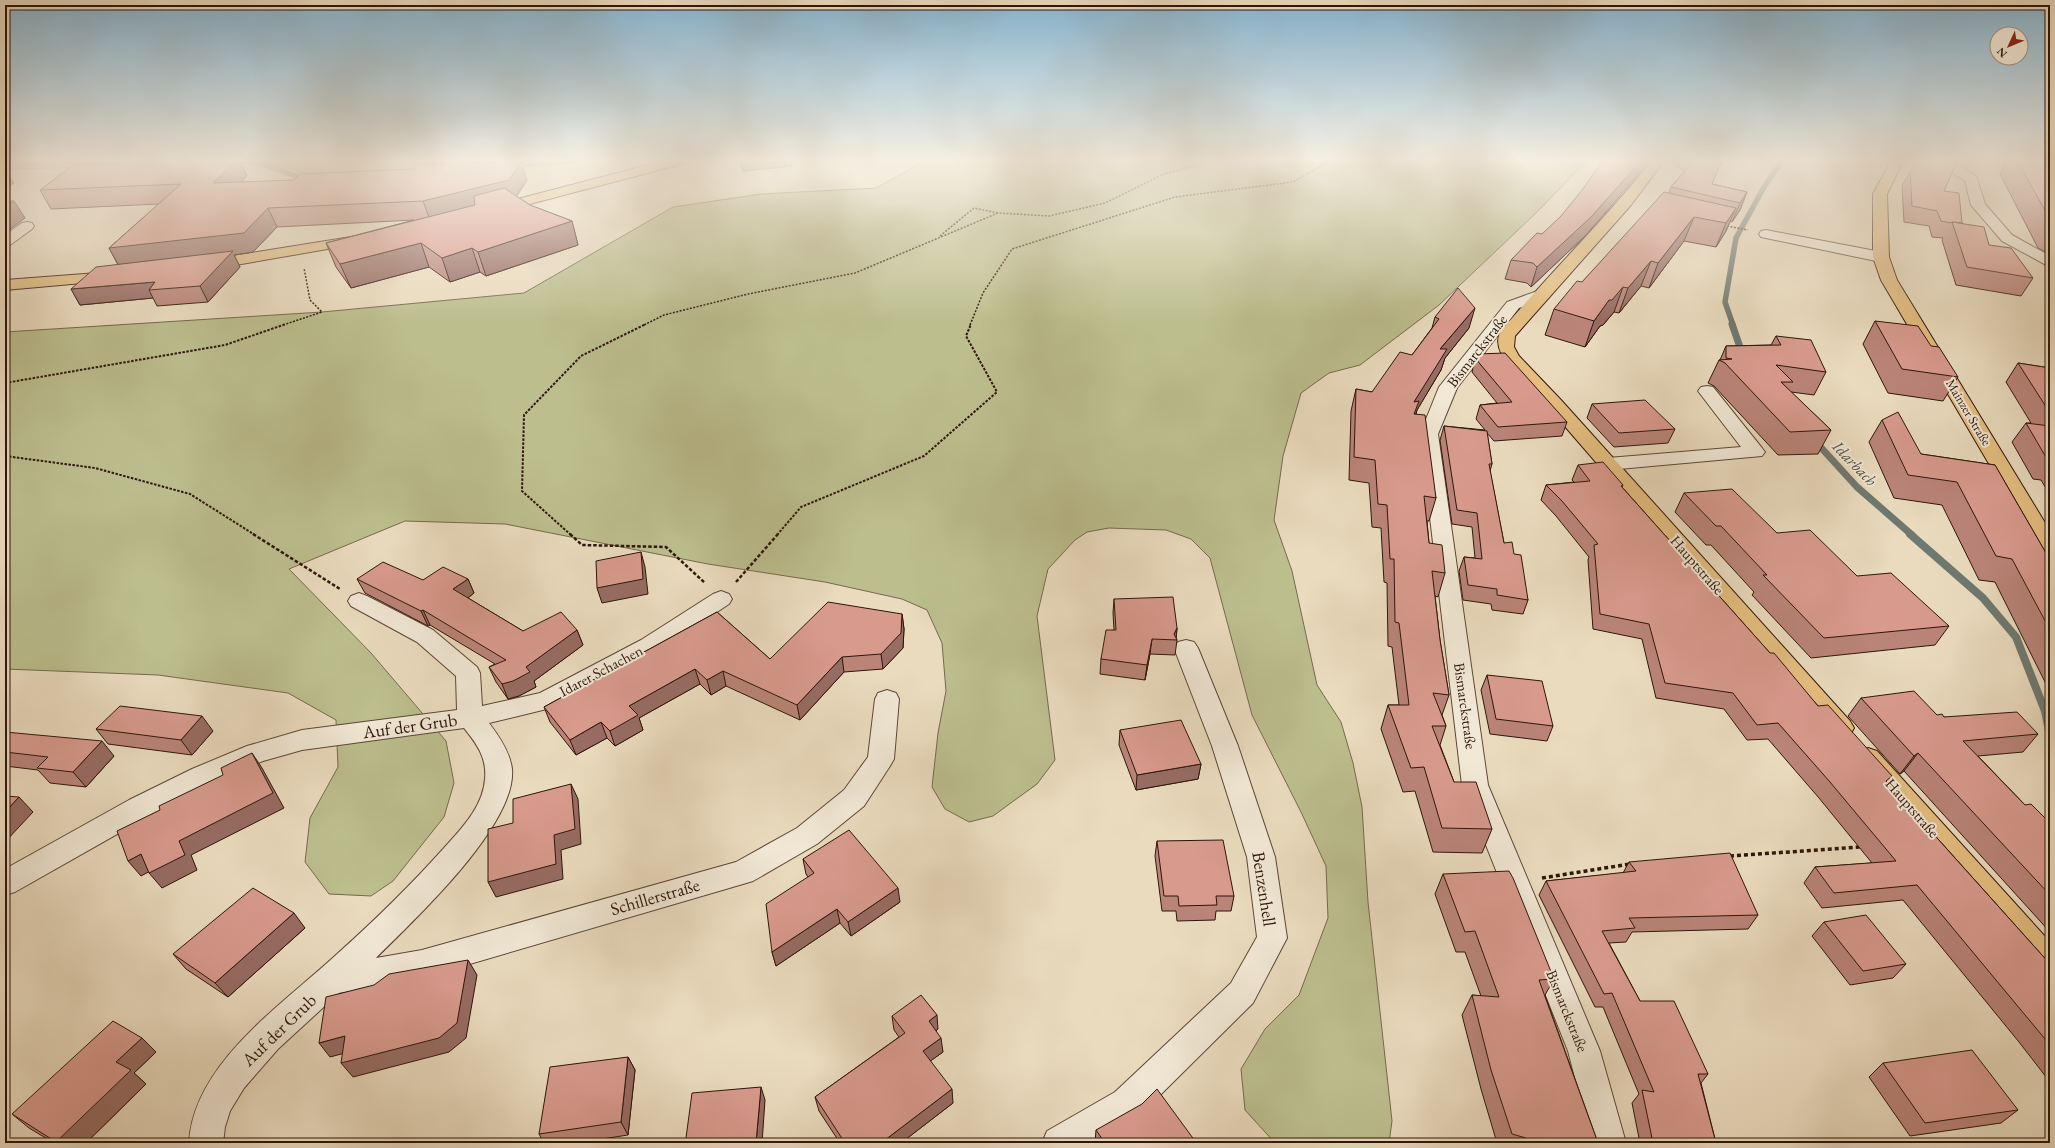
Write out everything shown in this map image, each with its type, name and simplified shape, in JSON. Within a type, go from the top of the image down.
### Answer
[{"type":"main road","name":"Hauptstraße","points":[[1615,215],[1507,335],[1506,347],[1511,358],[1608,464],[2050,964]]},
{"type":"main road","name":"Mainzer Straße","points":[[1880,215],[1881,257],[1889,280],[2050,549]]},
{"type":"main road","points":[[191,267],[270,256],[372,238]]},
{"type":"main road","points":[[5,285],[128,275]]},
{"type":"street","points":[[1986,215],[2006,238],[2050,262]]},
{"type":"street","points":[[5,242],[27,226]]},
{"type":"street","points":[[1766,234],[1881,257]]},
{"type":"street","name":"Bismarckstraße","points":[[1543,294],[1513,305],[1448,387],[1429,434],[1475,785],[1584,1051],[1609,1143]]},
{"type":"street","points":[[1608,464],[1755,452],[1707,391]]},
{"type":"street","name":"Idarer Schachen","points":[[470,718],[546,701],[649,646],[721,599]]},
{"type":"street","points":[[358,601],[425,636],[468,673],[470,718]]},
{"type":"street","name":"Benzenhell","points":[[1059,1143],[1127,1104],[1242,993],[1272,938],[1261,857],[1225,746],[1186,648]]},
{"type":"street","name":"Schillerstraße","points":[[332,980],[422,964],[743,872],[807,836],[854,798],[881,759],[887,698]]},
{"type":"street","name":"Auf der Grub","points":[[5,883],[146,804],[202,776],[256,753],[302,740],[470,718],[488,739],[499,769],[494,799],[477,829],[451,861],[385,929],[332,980],[268,1037],[231,1077],[216,1104],[205,1136],[206,1143]]},
{"type":"path","points":[[936,239],[966,215]]},
{"type":"path","points":[[994,215],[855,273],[748,294],[664,315],[581,356],[524,415],[522,491],[582,545],[666,547],[721,599],[801,507],[924,456],[997,392],[966,336],[983,293],[1012,249],[1120,215]]},
{"type":"path","points":[[1025,215],[1049,216],[1055,215]]},
{"type":"path","points":[[5,383],[225,345],[322,312],[315,303],[310,300],[306,288],[308,278]]},
{"type":"path","points":[[5,456],[95,468],[190,494],[358,601]]},
{"type":"path","points":[[1729,857],[1863,847]]},
{"type":"path","points":[[1515,882],[1634,863]]},
{"type":"green space","points":[[660,215],[1534,215],[1439,305],[1360,365],[1329,373],[1301,393],[1283,456],[1274,520],[1292,571],[1317,685],[1341,722],[1353,763],[1362,807],[1368,902],[1392,1121],[1389,1143],[1275,1143],[1245,1110],[1241,1069],[1265,1029],[1299,995],[1328,918],[1326,866],[1301,812],[1252,715],[1210,558],[1191,539],[1166,530],[1109,528],[1087,532],[1075,540],[1048,569],[1037,616],[1055,760],[1037,784],[993,816],[969,822],[945,809],[932,787],[938,733],[946,691],[942,643],[927,610],[902,599],[825,582],[708,564],[505,524],[405,521],[289,569],[371,653],[446,741],[454,783],[444,817],[393,881],[371,896],[329,894],[305,862],[310,818],[338,767],[336,720],[288,693],[158,675],[5,669],[5,332],[322,312],[524,293]]},
{"type":"building","points":[[147,215],[262,215],[244,233],[109,248]]},
{"type":"building","points":[[437,215],[555,215],[572,221],[478,252],[472,248],[442,258],[421,243],[340,264],[326,243]]},
{"type":"building","points":[[1562,215],[1593,215],[1537,267],[1533,263],[1511,260],[1537,233],[1542,234]]},
{"type":"building","points":[[1643,215],[1732,215],[1726,223],[1694,217],[1658,263],[1651,261],[1628,288],[1623,287],[1612,300],[1609,300],[1594,321],[1554,309],[1577,281],[1582,282]]},
{"type":"building","points":[[1938,215],[1961,215],[1962,223],[1941,221]]},
{"type":"building","points":[[1952,222],[1984,227],[1989,245],[2011,248],[2033,278],[1967,267]]},
{"type":"building","points":[[233,251],[200,286],[149,290],[155,282],[71,289],[96,267]]},
{"type":"building","points":[[1458,288],[1475,308],[1440,349],[1447,349],[1414,402],[1419,401],[1414,414],[1425,415],[1436,498],[1424,496],[1429,543],[1442,545],[1445,573],[1432,571],[1440,640],[1449,695],[1433,693],[1446,726],[1432,726],[1454,782],[1476,782],[1492,829],[1442,828],[1424,767],[1411,768],[1388,705],[1409,705],[1399,623],[1395,622],[1394,559],[1390,559],[1387,505],[1378,504],[1375,460],[1354,457],[1356,389],[1372,392],[1400,352],[1412,355],[1439,319],[1435,317]]},
{"type":"building","points":[[1875,321],[1918,326],[1931,346],[1939,347],[1958,377],[1902,369]]},
{"type":"building","points":[[1776,336],[1811,340],[1826,372],[1776,365],[1793,382],[1781,382],[1831,430],[1790,432],[1725,363],[1719,360],[1732,359],[1726,358],[1726,346],[1781,345]]},
{"type":"building","points":[[1505,353],[1567,422],[1498,427],[1480,405],[1512,402],[1475,358],[1478,354]]},
{"type":"building","points":[[2018,363],[2050,368],[2050,413]]},
{"type":"building","points":[[1645,400],[1675,429],[1619,433],[1592,404]]},
{"type":"building","points":[[1898,412],[1921,454],[1995,465],[2050,560],[2050,630],[2012,559],[1996,556],[1957,482],[1908,475],[1882,420]]},
{"type":"building","points":[[2026,423],[2050,426],[2050,459],[2047,459]]},
{"type":"building","points":[[1444,426],[1487,431],[1492,464],[1489,464],[1504,543],[1512,542],[1514,554],[1521,555],[1528,600],[1497,595],[1497,589],[1468,585],[1464,557],[1482,559],[1477,513],[1457,510]]},
{"type":"building","points":[[1603,462],[1623,485],[1621,486],[1770,653],[1774,653],[1818,706],[1828,705],[1892,776],[1886,781],[2050,964],[2050,1045],[1917,885],[1834,893],[1815,867],[1896,861],[1778,723],[1757,725],[1733,693],[1665,683],[1649,624],[1600,614],[1594,545],[1598,544],[1562,501],[1546,485],[1590,481],[1578,465]]},
{"type":"building","points":[[1732,489],[1777,533],[1810,530],[1857,576],[1891,573],[1949,626],[1824,638],[1763,575],[1767,575],[1721,526],[1716,526],[1684,493]]},
{"type":"building","points":[[641,552],[643,579],[597,588],[596,561]]},
{"type":"building","points":[[383,562],[423,580],[443,567],[468,579],[453,589],[523,631],[561,612],[577,630],[526,667],[530,672],[513,681],[502,684],[489,667],[506,660],[423,610],[421,611],[357,579]]},
{"type":"building","points":[[1173,597],[1177,628],[1174,634],[1177,640],[1152,639],[1147,665],[1101,659],[1106,630],[1116,630],[1114,599]]},
{"type":"building","points":[[828,602],[902,614],[901,633],[881,654],[842,657],[797,705],[723,671],[707,680],[695,669],[629,706],[638,715],[610,731],[601,722],[570,740],[544,707],[717,612],[770,659]]},
{"type":"building","points":[[1487,675],[1542,681],[1553,726],[1496,719]]},
{"type":"building","points":[[1914,691],[1937,715],[1942,714],[1944,717],[2017,712],[2038,734],[1963,741],[2025,805],[2031,804],[2050,823],[2050,834],[2048,835],[2050,837],[2050,895],[1918,753],[1914,756],[1861,698]]},
{"type":"building","points":[[120,706],[202,716],[181,740],[96,729]]},
{"type":"building","points":[[1181,720],[1201,764],[1137,775],[1120,730]]},
{"type":"building","points":[[5,732],[102,741],[73,772],[37,768],[48,757],[5,752]]},
{"type":"building","points":[[252,753],[273,793],[179,841],[185,855],[149,873],[141,854],[128,861],[117,831],[160,810],[159,806],[223,775],[221,768]]},
{"type":"building","points":[[571,784],[575,829],[554,835],[556,864],[488,882],[488,829],[513,823],[513,799]]},
{"type":"building","points":[[5,796],[19,797],[5,812]]},
{"type":"building","points":[[849,830],[898,888],[848,922],[837,909],[772,952],[766,904],[814,873],[803,859]]},
{"type":"building","points":[[1223,840],[1234,896],[1216,896],[1217,905],[1179,906],[1178,896],[1164,896],[1157,841]]},
{"type":"building","points":[[1730,853],[1758,915],[1629,918],[1635,928],[1602,931],[1640,1001],[1674,1001],[1708,1074],[1698,1074],[1716,1143],[1653,1143],[1642,1090],[1654,1092],[1612,993],[1604,994],[1546,881],[1636,871],[1629,862]]},
{"type":"building","points":[[1509,871],[1554,979],[1539,980],[1598,1143],[1526,1143],[1526,1138],[1512,1134],[1491,1070],[1472,995],[1499,997],[1475,931],[1465,932],[1443,874]]},
{"type":"building","points":[[253,888],[294,913],[215,983],[173,954]]},
{"type":"building","points":[[1866,915],[1906,964],[1863,971],[1824,922]]},
{"type":"building","points":[[468,960],[457,1023],[439,1038],[341,1063],[345,1036],[319,1043],[326,997],[374,985],[389,974]]},
{"type":"building","points":[[921,995],[937,1015],[929,1021],[941,1038],[923,1051],[952,1089],[885,1140],[887,1143],[845,1143],[815,1097],[905,1033],[892,1016]]},
{"type":"building","points":[[113,1021],[142,1038],[116,1062],[131,1070],[56,1142],[12,1114]]},
{"type":"building","points":[[1972,1050],[2018,1110],[1925,1123],[1883,1063]]},
{"type":"building","points":[[628,1057],[621,1122],[539,1134],[550,1067]]},
{"type":"building","points":[[761,1087],[756,1143],[683,1143],[686,1138],[692,1093]]},
{"type":"building","points":[[1157,1089],[1195,1141],[1192,1143],[1105,1143],[1096,1130],[1142,1104]]},
{"type":"waterway","name":"Idarbach","points":[[1733,325],[1725,302],[1736,238],[1749,215]]},
{"type":"waterway","name":"Idarbach","points":[[1732,324],[1743,356]]},
{"type":"waterway","name":"Idarbach","points":[[1815,441],[1857,487],[1912,535]]},
{"type":"waterway","name":"Idarbach","points":[[1910,534],[1983,598],[2016,637],[2045,711],[2050,736]]}]
